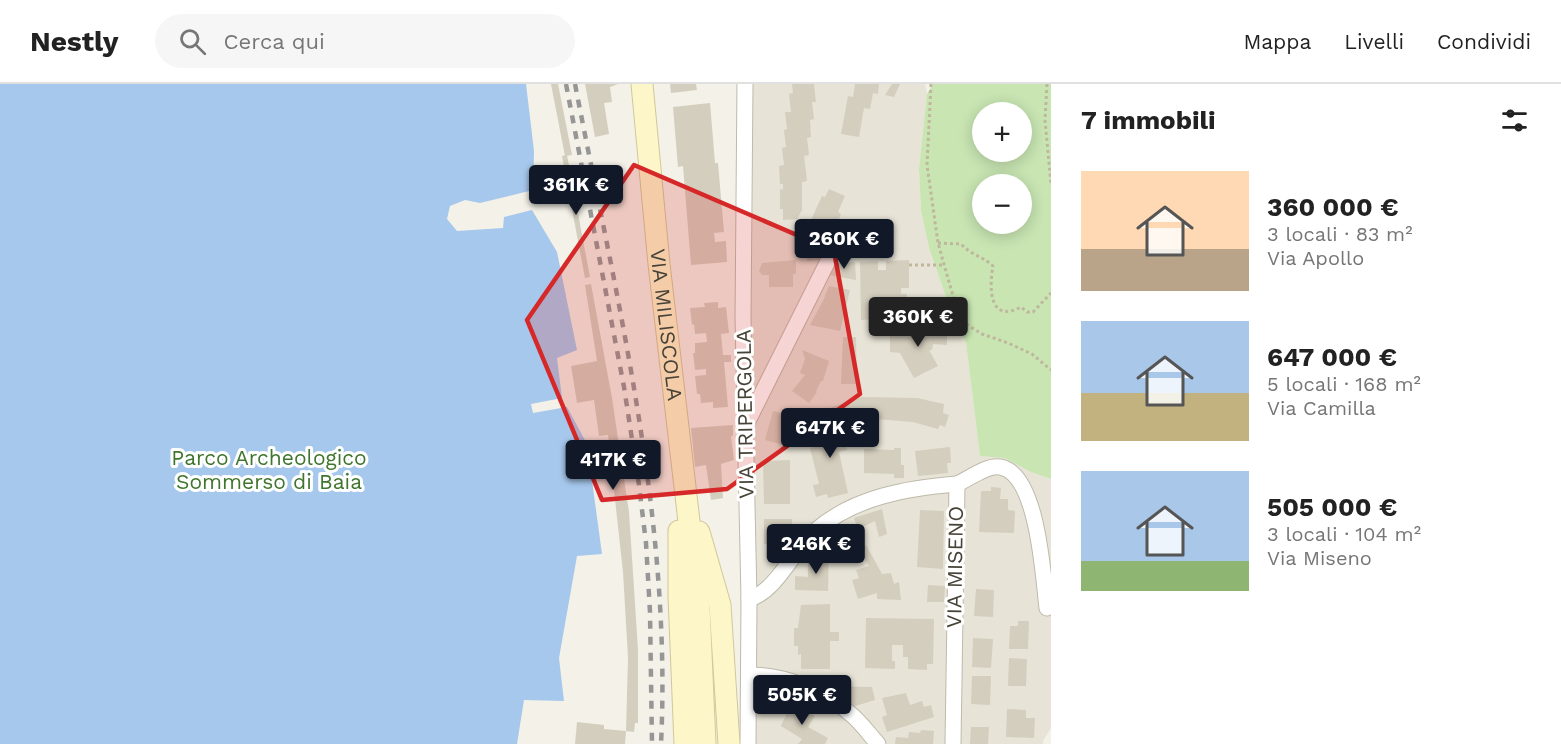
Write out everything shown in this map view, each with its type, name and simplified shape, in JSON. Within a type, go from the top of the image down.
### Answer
[{"type":"main road","name":"VIA MILISCOLA","points":[[642,84],[659,264],[699,608],[705,744]]},
{"type":"main road","name":"VIA MILISCOLA","points":[[684,492],[679,527],[678,559],[685,744]]},
{"type":"main road","name":"VIA MILISCOLA","points":[[684,492],[708,559],[720,605],[729,744]]},
{"type":"street","name":"VIA TRIPERGOLA","points":[[744,84],[743,241],[749,599],[748,744]]},
{"type":"street","points":[[745,427],[833,251]]},
{"type":"street","name":"VIA MISENO","points":[[953,744],[957,484],[981,471],[999,467],[1010,471],[1024,486],[1033,512],[1047,608]]},
{"type":"street","points":[[749,599],[768,588],[814,532],[853,505],[917,488],[957,484]]},
{"type":"street","points":[[749,675],[782,679],[832,700],[854,717],[878,744]]},
{"type":"path","points":[[932,84],[927,165],[938,243],[953,296],[966,324],[982,334],[1032,354],[1051,370]]},
{"type":"path","points":[[1047,84],[1045,120],[1051,184]]},
{"type":"path","points":[[938,243],[961,243],[970,254],[982,256],[993,266],[989,284],[992,302],[1003,313],[1010,313],[1021,307],[1027,312],[1033,312],[1051,293]]},
{"type":"path","points":[[909,265],[944,265]]},
{"type":"path","points":[[949,311],[956,328],[966,324]]},
{"type":"highlighted area","points":[[634,165],[834,251],[860,394],[727,489],[602,500],[527,320]]},
{"type":"shaded area","points":[[750,84],[925,84],[927,94],[919,169],[921,210],[929,248],[952,314],[966,343],[980,456],[1005,458],[1031,472],[1051,479],[1051,728],[1043,744],[752,744]]},
{"type":"green space","points":[[933,84],[1051,84],[1051,479],[1031,472],[1005,458],[980,456],[966,343],[952,314],[929,248],[921,210],[919,169],[927,94]]},
{"type":"water","name":"Parco Archeologico Sommerso di Baia","points":[[0,84],[526,84],[534,151],[533,190],[480,203],[465,200],[450,206],[447,219],[457,231],[503,228],[504,217],[532,210],[557,252],[577,350],[557,358],[562,398],[531,404],[533,413],[567,407],[587,444],[602,554],[577,556],[559,658],[564,701],[524,700],[517,744],[0,744]]},
{"type":"building","points":[[551,84],[558,84],[572,155],[565,156]]},
{"type":"building","points":[[585,84],[618,84],[610,87],[612,102],[604,103],[609,134],[595,137]]},
{"type":"building","points":[[670,84],[696,84],[697,90],[671,93]]},
{"type":"building","points":[[792,84],[814,84],[816,102],[812,102],[814,119],[810,120],[811,137],[807,138],[809,155],[804,156],[807,181],[802,182],[802,210],[797,219],[783,220],[783,209],[780,209],[780,189],[783,190],[783,184],[780,184],[779,166],[784,165],[782,148],[786,147],[784,130],[787,129],[785,112],[791,112],[789,94],[793,93]]},
{"type":"building","points":[[855,84],[879,84],[878,94],[873,93],[870,109],[864,108],[859,137],[841,134],[848,96],[853,97]]},
{"type":"building","points":[[892,84],[900,84],[894,97],[885,95]]},
{"type":"building","points":[[710,103],[724,232],[714,233],[715,242],[726,241],[727,262],[691,265],[683,166],[678,167],[673,107]]},
{"type":"building","points":[[567,155],[590,277],[585,278],[562,156]]},
{"type":"building","points":[[829,189],[845,196],[838,212],[841,214],[837,225],[833,223],[830,231],[833,233],[820,260],[807,261],[806,231],[822,196],[825,197]]},
{"type":"building","points":[[796,260],[793,287],[769,287],[769,275],[762,275],[759,271],[762,263]]},
{"type":"building","points":[[909,260],[909,288],[901,288],[901,294],[907,294],[907,312],[877,313],[877,319],[861,320],[860,262],[878,261],[878,270],[886,270],[886,261]]},
{"type":"building","points":[[855,262],[856,280],[829,275],[835,263]]},
{"type":"building","points":[[591,284],[612,398],[629,512],[638,650],[638,723],[635,723],[634,732],[626,731],[628,658],[623,572],[608,435],[599,436],[594,400],[577,403],[571,366],[597,361],[585,285]]},
{"type":"building","points":[[829,286],[850,290],[840,331],[810,325]]},
{"type":"building","points":[[718,302],[718,308],[726,307],[729,333],[721,334],[723,355],[731,355],[731,362],[724,362],[728,407],[713,408],[713,402],[701,403],[700,394],[697,394],[695,376],[706,375],[706,369],[695,370],[693,353],[695,353],[695,343],[707,342],[706,333],[695,334],[690,308],[705,307],[704,303]]},
{"type":"building","points":[[910,329],[947,330],[947,345],[933,344],[932,350],[929,350],[938,366],[914,378],[900,353],[890,352],[890,333],[909,332]]},
{"type":"building","points":[[843,337],[856,337],[857,384],[841,384]]},
{"type":"building","points":[[802,350],[829,361],[823,381],[809,403],[792,391],[805,375],[800,373],[805,359]]},
{"type":"building","points":[[861,397],[917,398],[944,404],[943,413],[949,415],[945,427],[940,425],[938,429],[913,422],[863,418],[862,411],[813,425],[810,415]]},
{"type":"building","points":[[786,410],[800,414],[791,447],[765,440],[773,411],[785,414]]},
{"type":"building","points":[[837,422],[837,424],[848,422],[851,434],[844,436],[847,450],[839,452],[848,493],[828,498],[827,494],[816,497],[813,485],[819,484],[810,448],[820,446],[815,427]]},
{"type":"building","points":[[733,425],[733,436],[731,436],[734,460],[721,464],[723,498],[711,500],[706,465],[695,467],[691,428]]},
{"type":"building","points":[[950,447],[951,463],[947,463],[948,473],[918,476],[915,451]]},
{"type":"building","points":[[894,448],[901,448],[904,478],[894,478],[894,474],[864,473],[864,449],[894,450]]},
{"type":"building","points":[[790,460],[790,504],[764,504],[763,461]]},
{"type":"building","points":[[991,487],[1001,488],[1000,499],[1008,499],[1008,510],[1015,511],[1014,533],[979,532],[981,491],[991,491]]},
{"type":"building","points":[[882,509],[887,534],[879,537],[875,521],[858,529],[854,518]]},
{"type":"building","points":[[920,510],[944,511],[943,569],[917,567]]},
{"type":"building","points":[[764,519],[792,519],[792,533],[780,533],[780,544],[764,544]]},
{"type":"building","points":[[866,545],[882,574],[891,573],[894,584],[899,582],[901,600],[877,599],[877,593],[858,599],[852,580],[859,578],[856,570],[869,566],[859,551]]},
{"type":"building","points":[[818,550],[829,550],[828,591],[795,590],[795,576],[808,577],[808,561],[818,562]]},
{"type":"building","points":[[928,585],[945,586],[944,602],[927,602]]},
{"type":"building","points":[[976,589],[994,590],[993,617],[974,616]]},
{"type":"building","points":[[830,604],[830,632],[839,632],[839,641],[830,641],[830,669],[801,669],[801,654],[798,655],[798,646],[794,646],[794,628],[798,628],[801,605]]},
{"type":"building","points":[[866,618],[934,619],[933,664],[927,664],[927,670],[908,669],[908,657],[903,657],[903,645],[892,645],[892,661],[895,661],[895,669],[865,668]]},
{"type":"building","points":[[1018,621],[1029,621],[1028,649],[1009,649],[1010,626],[1018,626]]},
{"type":"building","points":[[973,638],[993,639],[991,668],[972,667]]},
{"type":"building","points":[[1009,658],[1027,659],[1026,686],[1008,686]]},
{"type":"building","points":[[972,676],[991,676],[990,705],[971,704]]},
{"type":"building","points":[[816,686],[872,687],[875,700],[852,707]]},
{"type":"building","points":[[906,693],[910,705],[922,701],[924,707],[931,705],[934,717],[887,732],[882,717],[887,715],[882,698]]},
{"type":"building","points":[[792,702],[815,716],[808,727],[828,738],[825,744],[798,744],[802,739],[781,726]]},
{"type":"building","points":[[1007,709],[1026,710],[1026,718],[1035,718],[1034,738],[1006,737]]},
{"type":"building","points":[[577,722],[604,725],[604,729],[626,731],[625,744],[575,744]]},
{"type":"building","points":[[971,727],[989,727],[988,744],[970,744]]},
{"type":"building","points":[[921,730],[934,731],[933,744],[895,744],[896,737],[908,738],[909,732],[920,733]]},
{"type":"railway","points":[[566,84],[624,387],[639,485],[646,543],[650,612],[652,744]]},
{"type":"railway","points":[[575,84],[624,329],[650,494],[658,577],[662,661],[661,744]]}]
